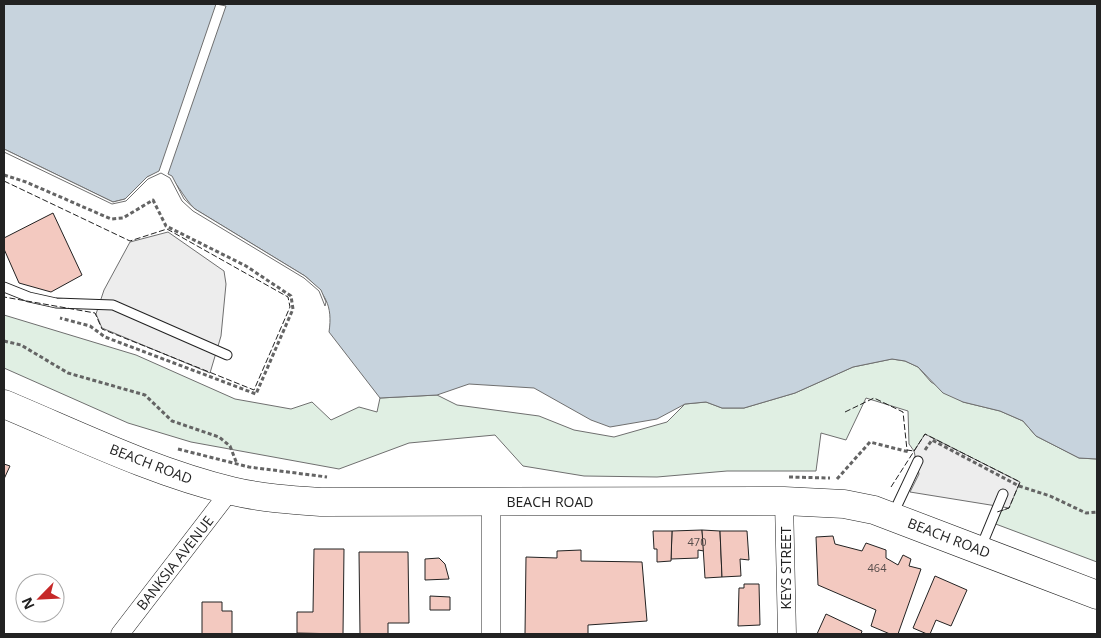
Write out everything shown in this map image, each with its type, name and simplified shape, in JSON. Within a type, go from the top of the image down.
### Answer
[{"type":"main road","name":"BEACH ROAD","points":[[4,404],[179,476],[230,491],[280,499],[322,502],[784,501],[844,504],[892,516],[1097,595]]},
{"type":"street","name":"BANKSIA AVENUE","points":[[120,634],[230,491]]},
{"type":"street","name":"KEYS STREET","points":[[784,501],[787,634]]},
{"type":"street","points":[[491,502],[491,634]]},
{"type":"lane","points":[[4,287],[56,303],[113,305],[227,355]]},
{"type":"lane","points":[[892,516],[917,456]]},
{"type":"lane","points":[[980,550],[1003,494]]},
{"type":"path","points":[[4,175],[26,182],[111,219],[123,218],[153,200],[166,226],[246,266],[291,296],[293,309],[256,394],[105,337],[90,326],[52,316]]},
{"type":"path","points":[[4,341],[21,345],[68,372],[145,396],[172,421],[219,437],[230,446],[237,464]]},
{"type":"path","points":[[837,479],[870,442],[917,456],[932,440],[1019,486],[1050,496],[1086,513],[1097,512]]},
{"type":"green space","points":[[4,315],[136,355],[235,399],[291,409],[312,402],[331,420],[359,407],[377,412],[380,398],[437,395],[457,405],[539,416],[574,430],[614,437],[667,422],[685,404],[706,402],[722,408],[744,408],[795,393],[853,367],[892,359],[905,361],[918,367],[931,382],[963,402],[1000,411],[1023,421],[1036,436],[1079,458],[1097,459],[1097,562],[993,523],[998,512],[1009,508],[925,435],[914,451],[909,444],[908,411],[866,398],[846,440],[821,433],[816,471],[727,471],[657,477],[584,476],[523,466],[495,435],[409,443],[339,469],[191,442],[128,423],[4,368]]},
{"type":"shaded area","points":[[4,4],[1097,4],[1097,459],[1079,458],[1036,436],[1023,421],[1000,411],[963,402],[943,393],[918,367],[905,361],[892,359],[853,367],[795,393],[744,408],[722,408],[706,402],[685,404],[657,419],[610,427],[591,420],[534,388],[469,384],[437,395],[380,398],[329,332],[330,314],[326,300],[318,288],[305,276],[195,209],[167,174],[162,171],[147,177],[125,199],[113,202],[4,149]]},
{"type":"shaded area","points":[[168,232],[224,271],[226,284],[221,336],[210,373],[102,328],[96,314],[104,290],[130,242]]},
{"type":"shaded area","points":[[925,434],[1020,482],[1009,508],[910,492],[919,474],[914,451]]},
{"type":"pier","points":[[216,4],[226,6],[168,174],[172,176],[184,199],[195,209],[305,276],[321,290],[326,302],[325,306],[319,291],[304,278],[193,211],[182,201],[170,178],[161,173],[148,179],[126,201],[112,204],[4,152],[4,149],[113,202],[125,199],[147,177],[159,171]]},
{"type":"building","points":[[53,213],[82,275],[51,292],[19,283],[4,249],[4,238]]},
{"type":"building","points":[[4,464],[10,466],[4,479]]},
{"type":"building","points":[[702,530],[704,551],[698,550],[698,558],[671,559],[672,531]]},
{"type":"building","points":[[702,530],[720,531],[722,577],[705,578]]},
{"type":"building","points":[[653,531],[672,531],[671,561],[657,562],[657,549],[654,549]]},
{"type":"building","points":[[720,531],[747,531],[749,560],[740,559],[741,576],[722,577]]},
{"type":"building","points":[[833,536],[835,544],[862,551],[866,543],[886,550],[886,558],[898,565],[903,555],[911,559],[909,566],[921,569],[898,634],[890,634],[871,626],[876,610],[818,585],[816,537]]},
{"type":"building","points":[[314,549],[344,549],[343,634],[297,633],[297,612],[313,612]]},
{"type":"building","points":[[581,550],[581,561],[642,562],[647,621],[588,625],[588,634],[525,634],[526,557],[557,558],[557,551]]},
{"type":"building","points":[[359,552],[408,552],[409,623],[388,623],[388,634],[360,634]]},
{"type":"building","points":[[439,558],[445,564],[449,579],[425,580],[425,559]]},
{"type":"building","points":[[935,576],[967,590],[951,626],[936,620],[930,634],[927,634],[913,628]]},
{"type":"building","points":[[744,584],[759,584],[760,625],[738,626],[739,588],[744,588]]},
{"type":"building","points":[[430,596],[450,597],[450,610],[430,610]]},
{"type":"building","points":[[202,602],[222,602],[222,611],[232,611],[232,634],[202,634]]},
{"type":"building","points":[[826,614],[862,631],[861,634],[817,634]]},
{"type":"fence","points":[[4,181],[130,241],[167,229],[288,297],[290,307],[254,390],[102,329],[95,313],[4,297]]},
{"type":"fence","points":[[845,412],[874,398],[903,412],[907,450],[914,451]]},
{"type":"fence","points":[[891,487],[925,434],[1020,482],[1009,508],[997,512]]}]
